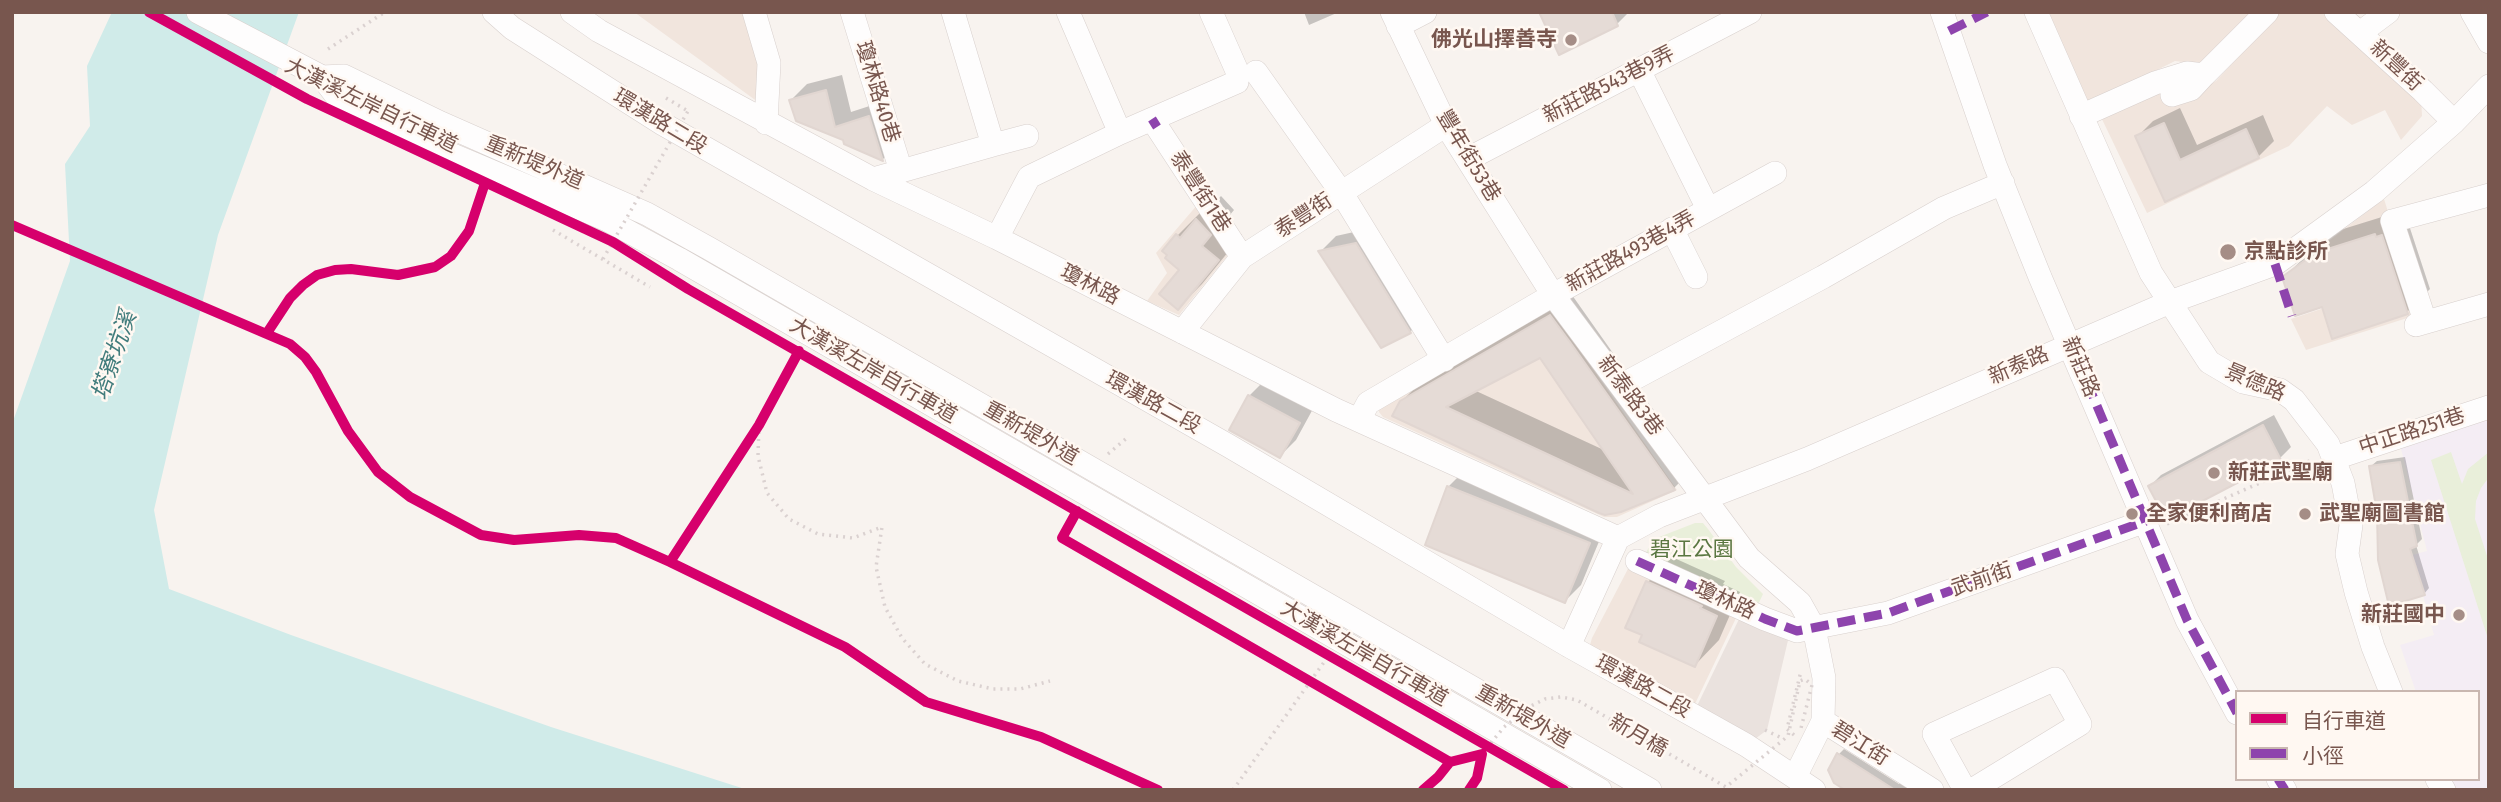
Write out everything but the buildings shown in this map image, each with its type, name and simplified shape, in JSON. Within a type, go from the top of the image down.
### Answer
[{"type":"street","points":[[198,12],[315,74]]},
{"type":"street","name":"環漢路二段","points":[[494,12],[512,28],[663,124],[1229,446],[1569,646],[1746,744],[1804,783]]},
{"type":"street","name":"瓊林路","points":[[572,12],[599,31],[873,179],[1359,419],[1618,538]]},
{"type":"street","points":[[754,12],[769,63],[766,123]]},
{"type":"street","name":"瓊林路40巷","points":[[852,12],[901,171]]},
{"type":"street","points":[[953,12],[993,145]]},
{"type":"street","points":[[1068,12],[1119,133]]},
{"type":"street","points":[[997,238],[1029,177],[1119,133],[1237,82],[1237,71],[1211,12]]},
{"type":"street","points":[[1395,19],[1425,12]]},
{"type":"street","name":"新莊路543巷9弄","points":[[1468,159],[1750,12]]},
{"type":"street","name":"新莊路","points":[[1942,12],[2003,183],[2040,276],[2187,620],[2235,709]]},
{"type":"street","name":"景德路","points":[[2036,12],[2151,273],[2209,362],[2243,382],[2280,390],[2294,400],[2333,454],[2351,525],[2347,554],[2373,647],[2390,690]]},
{"type":"street","points":[[2172,95],[2191,89],[2267,12]]},
{"type":"street","name":"新豐街","points":[[2336,12],[2454,122]]},
{"type":"street","points":[[2360,33],[2388,12]]},
{"type":"street","points":[[2472,12],[2489,42]]},
{"type":"street","name":"豐年街53巷","points":[[1395,19],[1446,125],[1553,295]]},
{"type":"street","name":"新莊路493巷4弄","points":[[1639,70],[1708,209]]},
{"type":"street","points":[[1256,72],[1341,192],[1444,360]]},
{"type":"street","points":[[2081,116],[2155,83],[2187,73],[2204,75]]},
{"type":"street","name":"重新堤外道","points":[[315,74],[338,98],[434,147],[607,220],[679,259],[1600,790]]},
{"type":"street","name":"重新堤外道","points":[[315,74],[344,76],[441,123],[647,214],[1650,790]]},
{"type":"street","name":"新泰路","points":[[1618,538],[1660,516],[2073,350],[2170,302],[2275,264],[2374,192],[2454,122],[2489,86]]},
{"type":"street","name":"泰豐街","points":[[1182,332],[1242,257],[1446,125]]},
{"type":"street","name":"泰豐街1巷","points":[[1157,127],[1242,257]]},
{"type":"street","points":[[873,179],[1027,136]]},
{"type":"street","name":"新莊路493巷4弄","points":[[1359,419],[1368,403],[1553,295],[1775,173]]},
{"type":"street","points":[[1622,386],[1944,208],[2003,183]]},
{"type":"street","points":[[2489,195],[2392,221],[2419,319],[2489,304]]},
{"type":"street","points":[[1671,229],[1696,277]]},
{"type":"street","name":"新泰路3巷","points":[[1553,295],[1749,558],[1800,603],[1814,628]]},
{"type":"street","name":"中正路251巷","points":[[2333,454],[2489,407]]},
{"type":"street","name":"武前街","points":[[1814,628],[1888,613],[2148,526]]},
{"type":"street","points":[[1569,646],[1618,538]]},
{"type":"street","name":"瓊林路","points":[[1637,561],[1765,619],[1797,631],[1814,628]]},
{"type":"street","points":[[1804,783],[1824,721],[1824,678],[1814,628]]},
{"type":"street","points":[[1965,790],[1934,734],[2055,680],[2080,724],[1972,790]]},
{"type":"street","name":"碧江街","points":[[1824,721],[1932,790]]},
{"type":"path","points":[[328,49],[385,12]]},
{"type":"path","points":[[603,259],[688,111]]},
{"type":"path","points":[[551,225],[650,287],[663,288]]},
{"type":"path","points":[[602,237],[624,248]]},
{"type":"path","points":[[744,448],[765,414]]},
{"type":"path","points":[[759,425],[758,456],[767,493],[789,519],[818,534],[853,538],[882,527],[876,567],[885,607],[902,638],[925,664],[958,681],[993,689],[1020,690],[1050,681]]},
{"type":"path","points":[[1108,454],[1128,437]]},
{"type":"path","points":[[2148,526],[2333,454]]},
{"type":"path","points":[[1065,504],[1089,517]]},
{"type":"path","points":[[1077,510],[1062,538],[1450,762]]},
{"type":"path","points":[[1233,790],[1329,656]]},
{"type":"path","points":[[1765,730],[1782,738]]},
{"type":"path","points":[[1477,740],[1500,753]]},
{"type":"path","points":[[1423,790],[1450,762],[1482,754]]},
{"type":"shaded area","points":[[634,12],[742,12],[757,62],[758,102]]},
{"type":"shaded area","points":[[2047,12],[2251,12],[2199,64],[2175,61],[2085,106]]},
{"type":"shaded area","points":[[2280,12],[2328,12],[2421,97],[2422,116],[2401,140],[2385,110],[2352,125],[2327,106],[2289,146],[2147,213],[2100,115],[2169,83],[2178,100],[2216,81]]},
{"type":"shaded area","points":[[2384,199],[2420,314],[2306,350],[2291,319],[2330,306],[2314,252]]},
{"type":"shaded area","points":[[1198,204],[1227,247],[1227,256],[1179,315],[1147,301],[1167,273],[1156,253]]},
{"type":"shaded area","points":[[1552,310],[1677,490],[1617,517],[1604,517],[1383,417],[1379,412],[1383,401]]},
{"type":"shaded area","name":"新莊國中","points":[[2489,419],[2489,790],[2454,790],[2448,781],[2480,781],[2480,690],[2415,690],[2400,645],[2434,635],[2412,555],[2427,551],[2400,445]]},
{"type":"shaded area","points":[[1630,565],[1737,616],[1693,708],[1593,651],[1590,645]]},
{"type":"shaded area","points":[[1740,617],[1789,636],[1767,730],[1755,739],[1697,706]]},
{"type":"green space","points":[[2451,452],[2462,484],[2468,469],[2489,452],[2489,477],[2476,501],[2475,519],[2489,562],[2489,642],[2431,460]]},
{"type":"green space","name":"碧江公園","points":[[1695,523],[1703,523],[1736,567],[1763,594],[1756,609],[1645,554],[1654,539]]},
{"type":"water","name":"塔寮坑溪","points":[[112,12],[299,12],[218,235],[154,510],[169,589],[551,727],[748,790],[12,790],[12,424],[70,261],[65,164],[90,126],[87,66]]},
{"type":"marked path","points":[[1949,31],[1987,12]]},
{"type":"marked path","points":[[1152,119],[1157,127]]},
{"type":"marked path","points":[[2275,264],[2292,316]]},
{"type":"marked path","points":[[2076,356],[2187,620],[2235,709]]},
{"type":"marked path","points":[[1637,561],[1797,631],[1888,613],[2146,521]]},
{"type":"marked path","points":[[2279,781],[2285,790]]},
{"type":"cycle path","name":"大漢溪左岸自行車道","points":[[149,12],[307,99],[613,242],[688,289],[1564,790]]},
{"type":"cycle path","points":[[267,333],[290,298],[317,275],[351,269],[398,275],[435,267],[451,256],[469,231],[485,183]]},
{"type":"cycle path","name":"大漢溪左岸自行車道","points":[[12,225],[290,344],[305,357],[316,372],[348,431],[378,472],[410,497],[481,535],[514,540],[579,535],[616,538],[670,562],[759,425],[799,351]]},
{"type":"cycle path","points":[[1077,511],[1062,538],[1450,762]]},
{"type":"cycle path","points":[[670,562],[845,647],[926,702],[1041,737],[1158,790]]},
{"type":"cycle path","points":[[1423,790],[1450,762],[1482,754],[1477,778],[1469,790]]},
{"type":"place","name":"佛光山擇善寺","points":[[1571,40]]},
{"type":"place","name":"京點診所","points":[[2228,252]]},
{"type":"place","name":"新莊武聖廟","points":[[2214,473]]},
{"type":"place","name":"全家便利商店","points":[[2132,514]]},
{"type":"place","name":"武聖廟圖書館","points":[[2305,514]]},
{"type":"place","name":"新莊國中","points":[[2459,615]]}]
